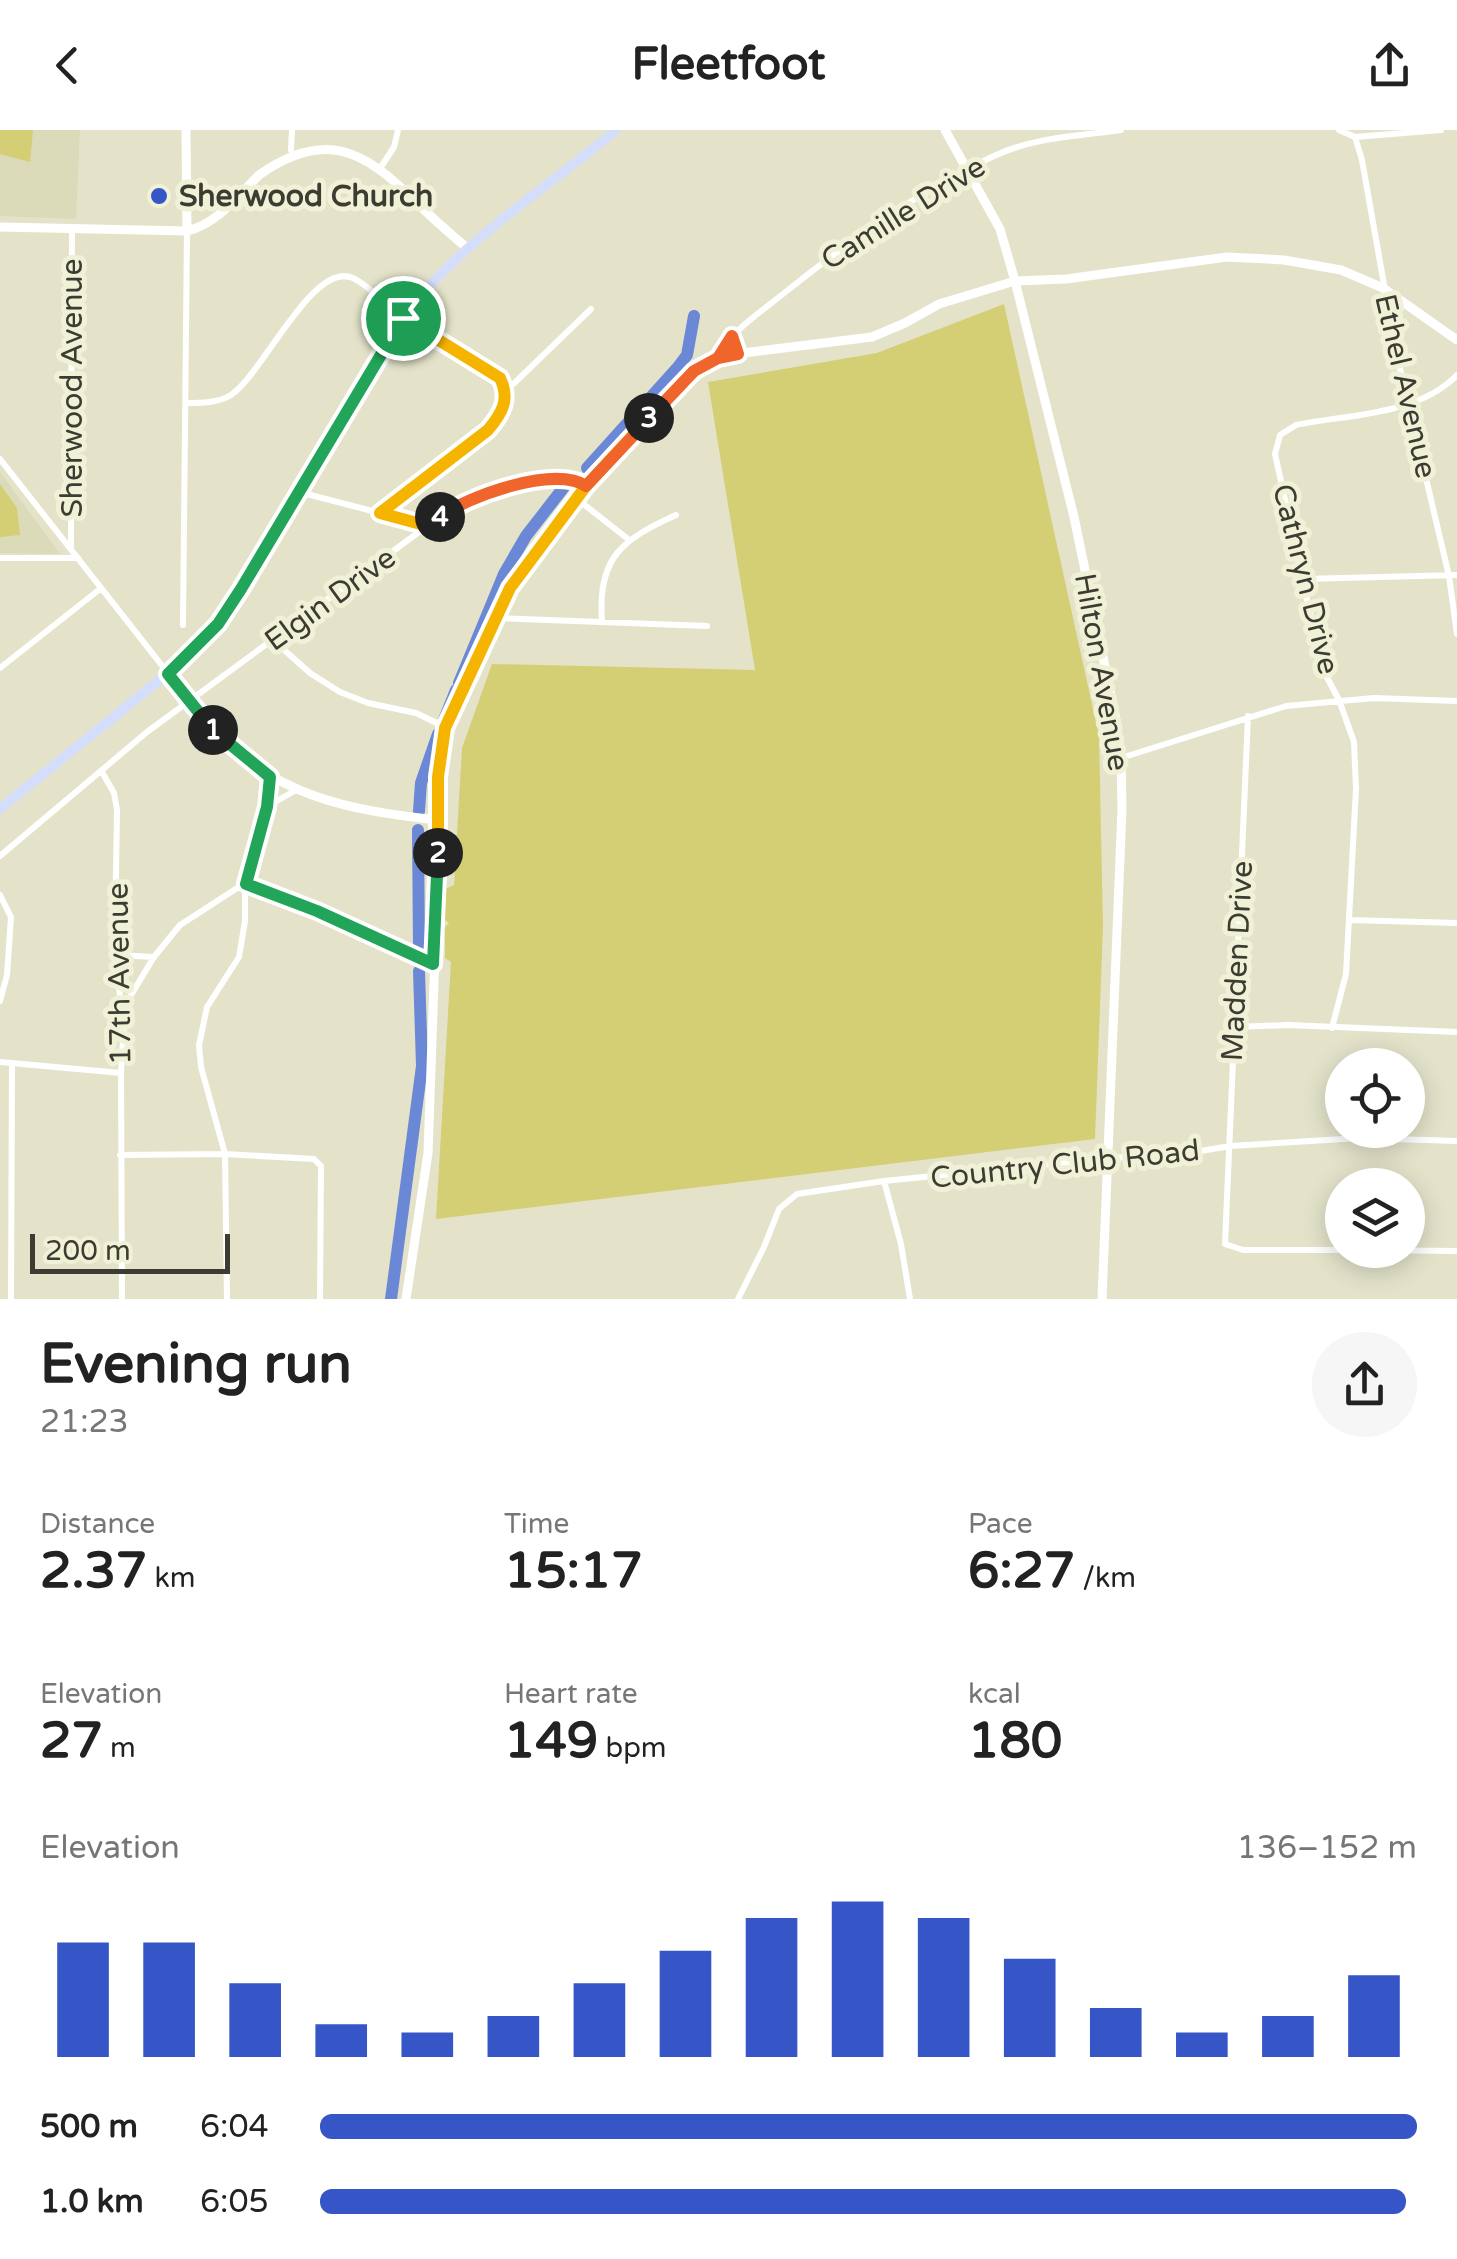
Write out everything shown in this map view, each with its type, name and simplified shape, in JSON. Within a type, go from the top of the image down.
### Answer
[{"type":"main road","points":[[0,809],[168,674],[218,624],[403,318],[427,286],[466,247],[616,130]]},
{"type":"street","points":[[183,625],[186,130]]},
{"type":"street","points":[[291,150],[292,130]]},
{"type":"street","points":[[381,167],[394,147],[398,130]]},
{"type":"street","name":"Hilton Avenue","points":[[945,130],[1000,229],[1016,281],[1074,517],[1120,758],[1122,809],[1102,1299]]},
{"type":"street","name":"Camille Drive","points":[[718,358],[732,336],[861,235],[968,170],[995,155],[1046,138],[1121,130]]},
{"type":"street","points":[[1339,130],[1354,137],[1441,130]]},
{"type":"street","name":"Ethel Avenue","points":[[1354,137],[1362,160],[1383,288],[1453,576],[1457,634]]},
{"type":"street","points":[[0,228],[186,232],[204,227],[270,164],[291,150],[328,141],[353,147],[381,167],[466,247]]},
{"type":"street","name":"Sherwood Avenue","points":[[71,547],[72,228]]},
{"type":"street","points":[[406,1299],[428,1153],[438,777],[445,728],[519,574],[586,486],[694,371],[718,358],[738,354],[872,336],[939,304],[1016,281],[1227,258],[1284,260],[1341,270],[1383,288],[1457,340]]},
{"type":"street","points":[[186,403],[228,398],[255,373],[311,291],[328,279],[352,278],[403,318],[500,378],[506,391],[503,412],[488,430],[380,513]]},
{"type":"street","points":[[506,391],[591,309]]},
{"type":"street","points":[[732,336],[738,354]]},
{"type":"street","name":"Cathryn Drive","points":[[1332,1028],[1346,974],[1356,789],[1354,742],[1322,668],[1275,454],[1280,435],[1296,425],[1410,404],[1457,376]]},
{"type":"street","points":[[0,458],[211,728],[270,777],[296,790],[371,813],[438,820]]},
{"type":"street","name":"Elgin Drive","points":[[0,856],[190,700],[453,508],[498,490],[566,478],[586,486]]},
{"type":"street","points":[[298,492],[428,526]]},
{"type":"street","points":[[576,499],[628,539]]},
{"type":"street","points":[[602,621],[601,604],[610,564],[628,539],[676,515]]},
{"type":"street","points":[[0,558],[78,558]]},
{"type":"street","points":[[1304,579],[1453,576]]},
{"type":"street","points":[[0,668],[100,589]]},
{"type":"street","points":[[498,618],[708,626]]},
{"type":"street","points":[[274,640],[310,674],[340,692],[368,704],[416,713],[445,728]]},
{"type":"street","points":[[1120,758],[1286,706],[1339,700],[1457,701]]},
{"type":"street","name":"Madden Drive","points":[[1248,716],[1225,1244],[1243,1250],[1325,1250]]},
{"type":"street","name":"17th Avenue","points":[[102,772],[114,793],[117,810],[118,956],[120,998],[125,1005],[120,1156],[122,1299]]},
{"type":"street","points":[[227,1299],[225,1154],[201,1068],[199,1045],[208,1007],[238,957],[245,921],[246,884],[267,807],[270,777]]},
{"type":"street","points":[[267,807],[296,790]]},
{"type":"street","points":[[246,884],[317,911],[433,964]]},
{"type":"street","points":[[125,1005],[154,957],[180,925],[246,884]]},
{"type":"street","points":[[0,894],[11,917],[0,1001]]},
{"type":"street","points":[[1349,920],[1457,923]]},
{"type":"street","points":[[118,956],[154,957]]},
{"type":"street","points":[[1235,1026],[1457,1032]]},
{"type":"street","points":[[0,1062],[121,1073]]},
{"type":"street","points":[[11,1299],[12,1063]]},
{"type":"street","name":"Country Club Road","points":[[738,1299],[779,1209],[797,1194],[884,1181],[1183,1154],[1230,1146],[1359,1138],[1457,1141]]},
{"type":"street","points":[[120,1156],[225,1154],[314,1159],[322,1166],[320,1299]]},
{"type":"street","points":[[0,1155],[12,1155]]},
{"type":"street","points":[[884,1181],[901,1244],[910,1299]]},
{"type":"street","points":[[0,1246],[11,1246]]},
{"type":"street","points":[[1425,1251],[1457,1251]]},
{"type":"shaded area","points":[[0,130],[80,130],[76,219],[0,216]]},
{"type":"shaded area","points":[[0,130],[33,130],[30,162],[0,154]]},
{"type":"shaded area","points":[[1004,304],[1099,736],[1103,926],[1095,1139],[436,1219],[451,962],[445,958],[445,927],[449,923],[445,920],[445,889],[454,885],[462,748],[492,664],[755,670],[708,382],[877,353]]},
{"type":"shaded area","points":[[0,472],[60,554],[0,553]]},
{"type":"shaded area","points":[[0,484],[17,508],[20,535],[0,537]]},
{"type":"waterway","points":[[587,468],[687,355],[694,316]]},
{"type":"waterway","points":[[459,683],[504,574],[526,536],[564,487]]},
{"type":"waterway","points":[[444,720],[456,690]]},
{"type":"waterway","points":[[419,811],[421,783],[438,734]]},
{"type":"waterway","points":[[418,830],[419,950]]},
{"type":"waterway","points":[[391,1299],[422,1066],[419,971]]},
{"type":"place","name":"Sherwood Church","points":[[159,196]]},
{"type":"route","points":[[403,318],[218,624],[168,674],[211,728],[270,777],[267,807],[246,884],[317,911],[433,964],[438,898],[438,777],[445,728],[510,588],[586,486],[669,396],[694,371],[718,358],[732,336],[738,354],[718,358],[694,371],[586,486],[566,478],[498,490],[453,508],[428,526],[380,513],[488,430],[503,412],[506,391],[500,378],[403,318]]}]
